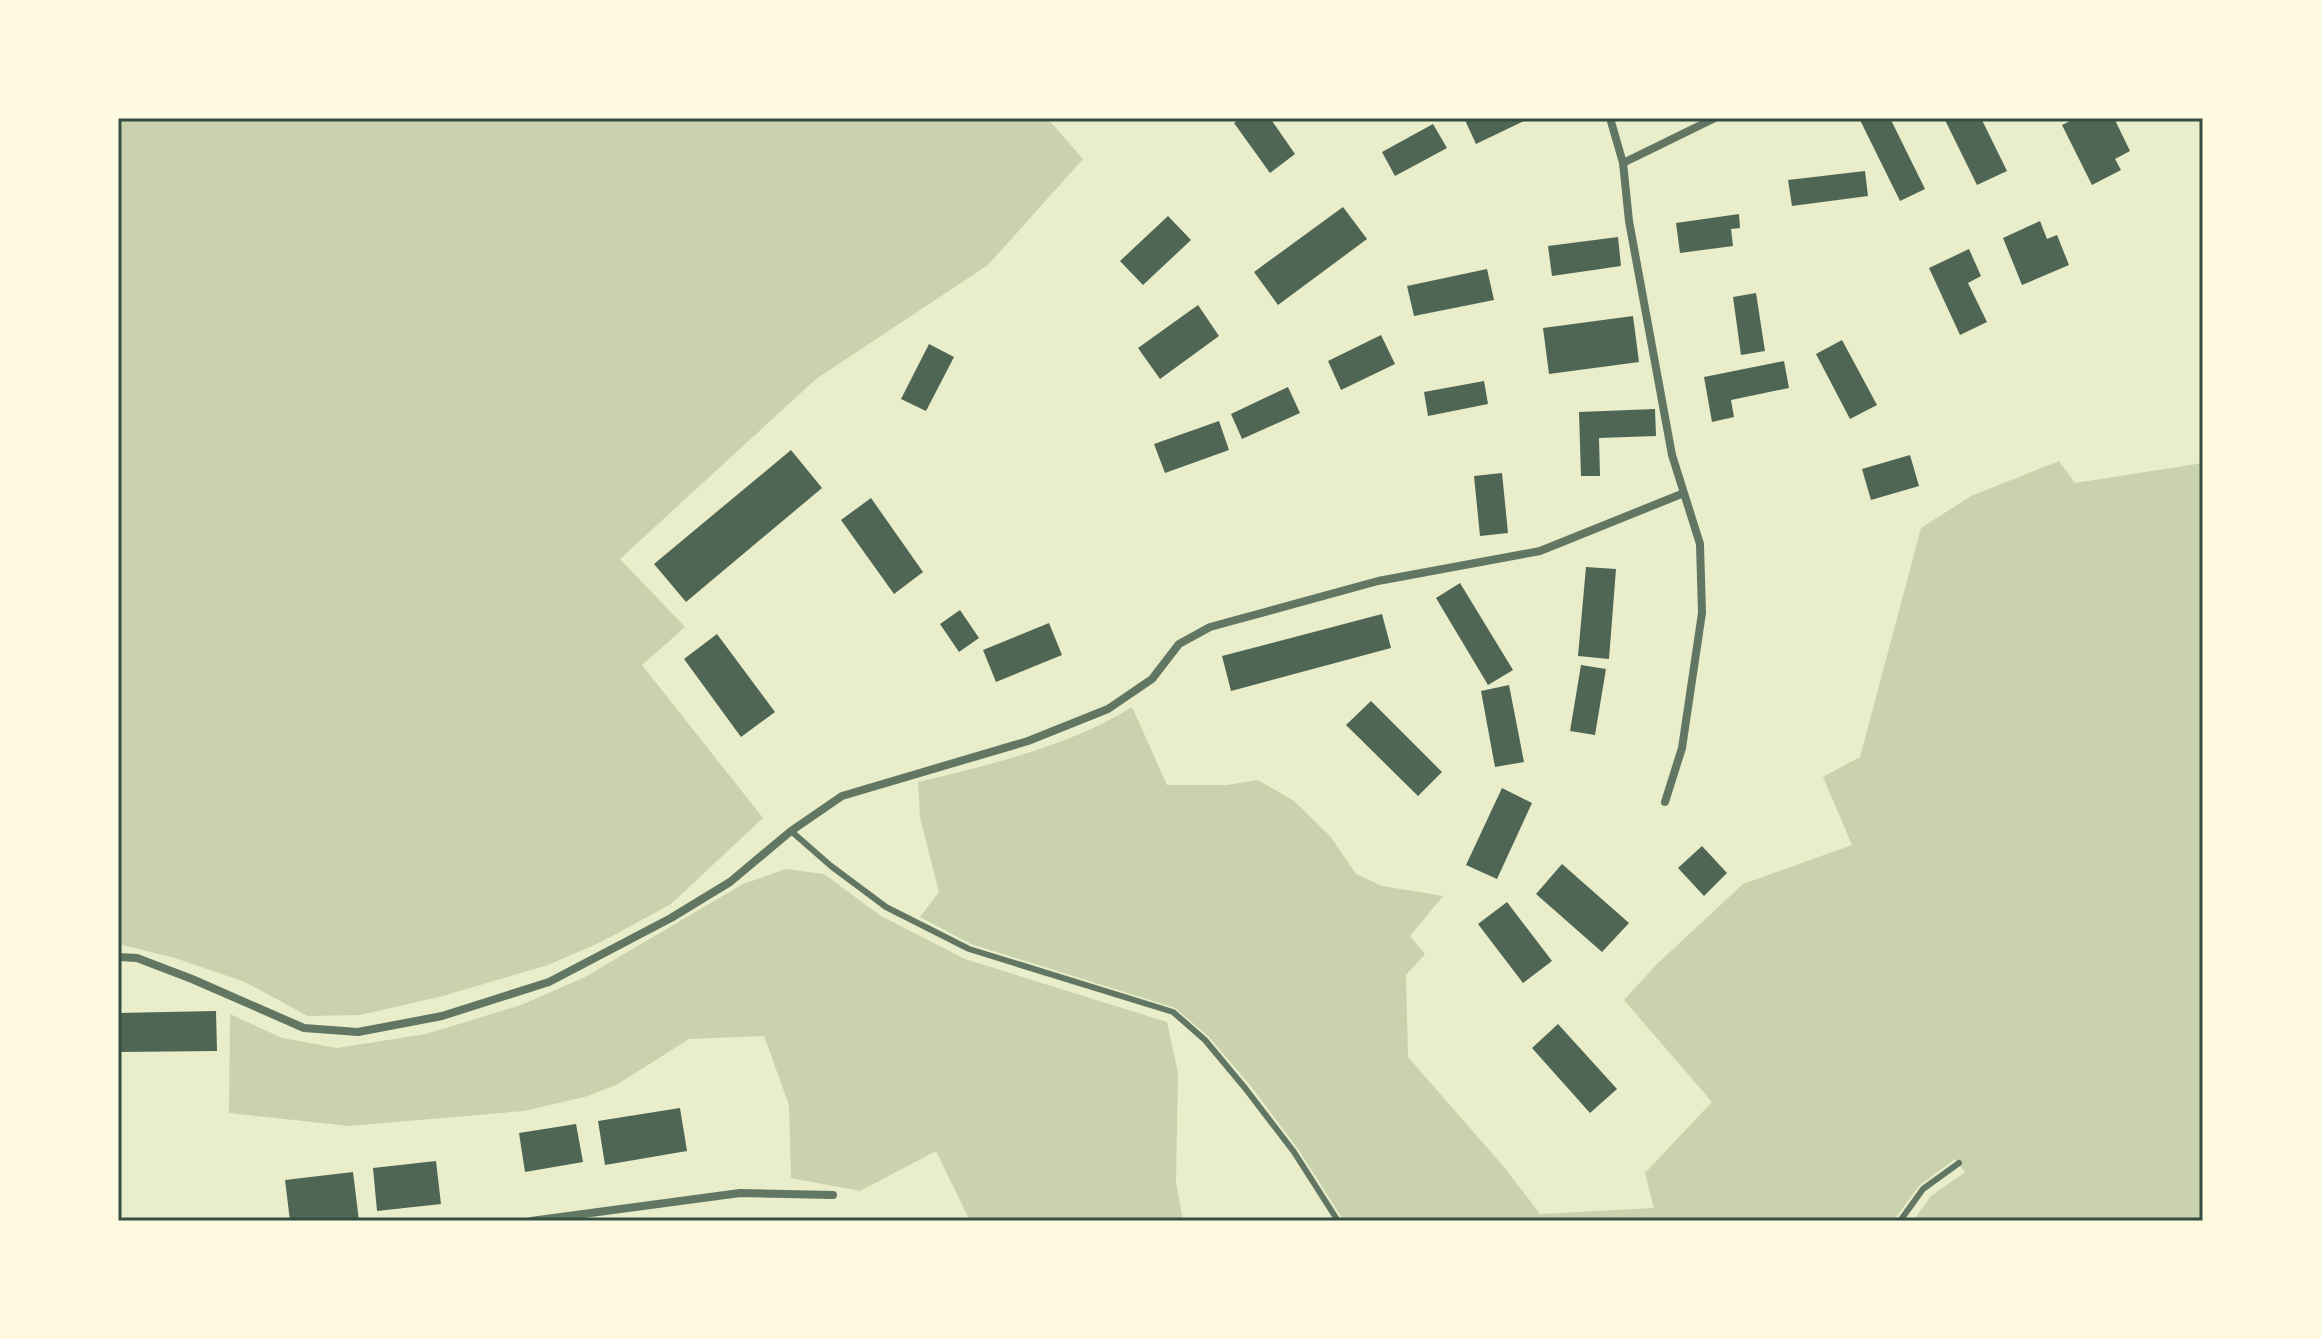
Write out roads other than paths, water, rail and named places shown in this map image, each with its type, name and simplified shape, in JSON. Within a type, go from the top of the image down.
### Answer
[{"type":"street","points":[[1610,118],[1623,163],[1629,221],[1672,455],[1700,544],[1702,613],[1682,748],[1665,802]]},
{"type":"street","points":[[1623,163],[1715,118]]},
{"type":"street","points":[[118,957],[137,958],[304,1028],[358,1032],[442,1016],[549,982],[671,918],[730,882],[791,831],[842,796],[1028,741],[1108,709],[1152,679],[1179,644],[1210,627],[1378,581],[1540,551],[1684,493]]},
{"type":"street","points":[[531,1221],[740,1193],[833,1195]]},
{"type":"lane","points":[[791,831],[886,907],[969,949],[1173,1012],[1205,1040],[1245,1088],[1294,1152],[1338,1221]]},
{"type":"lane","points":[[1900,1221],[1923,1189],[1959,1163]]}]
